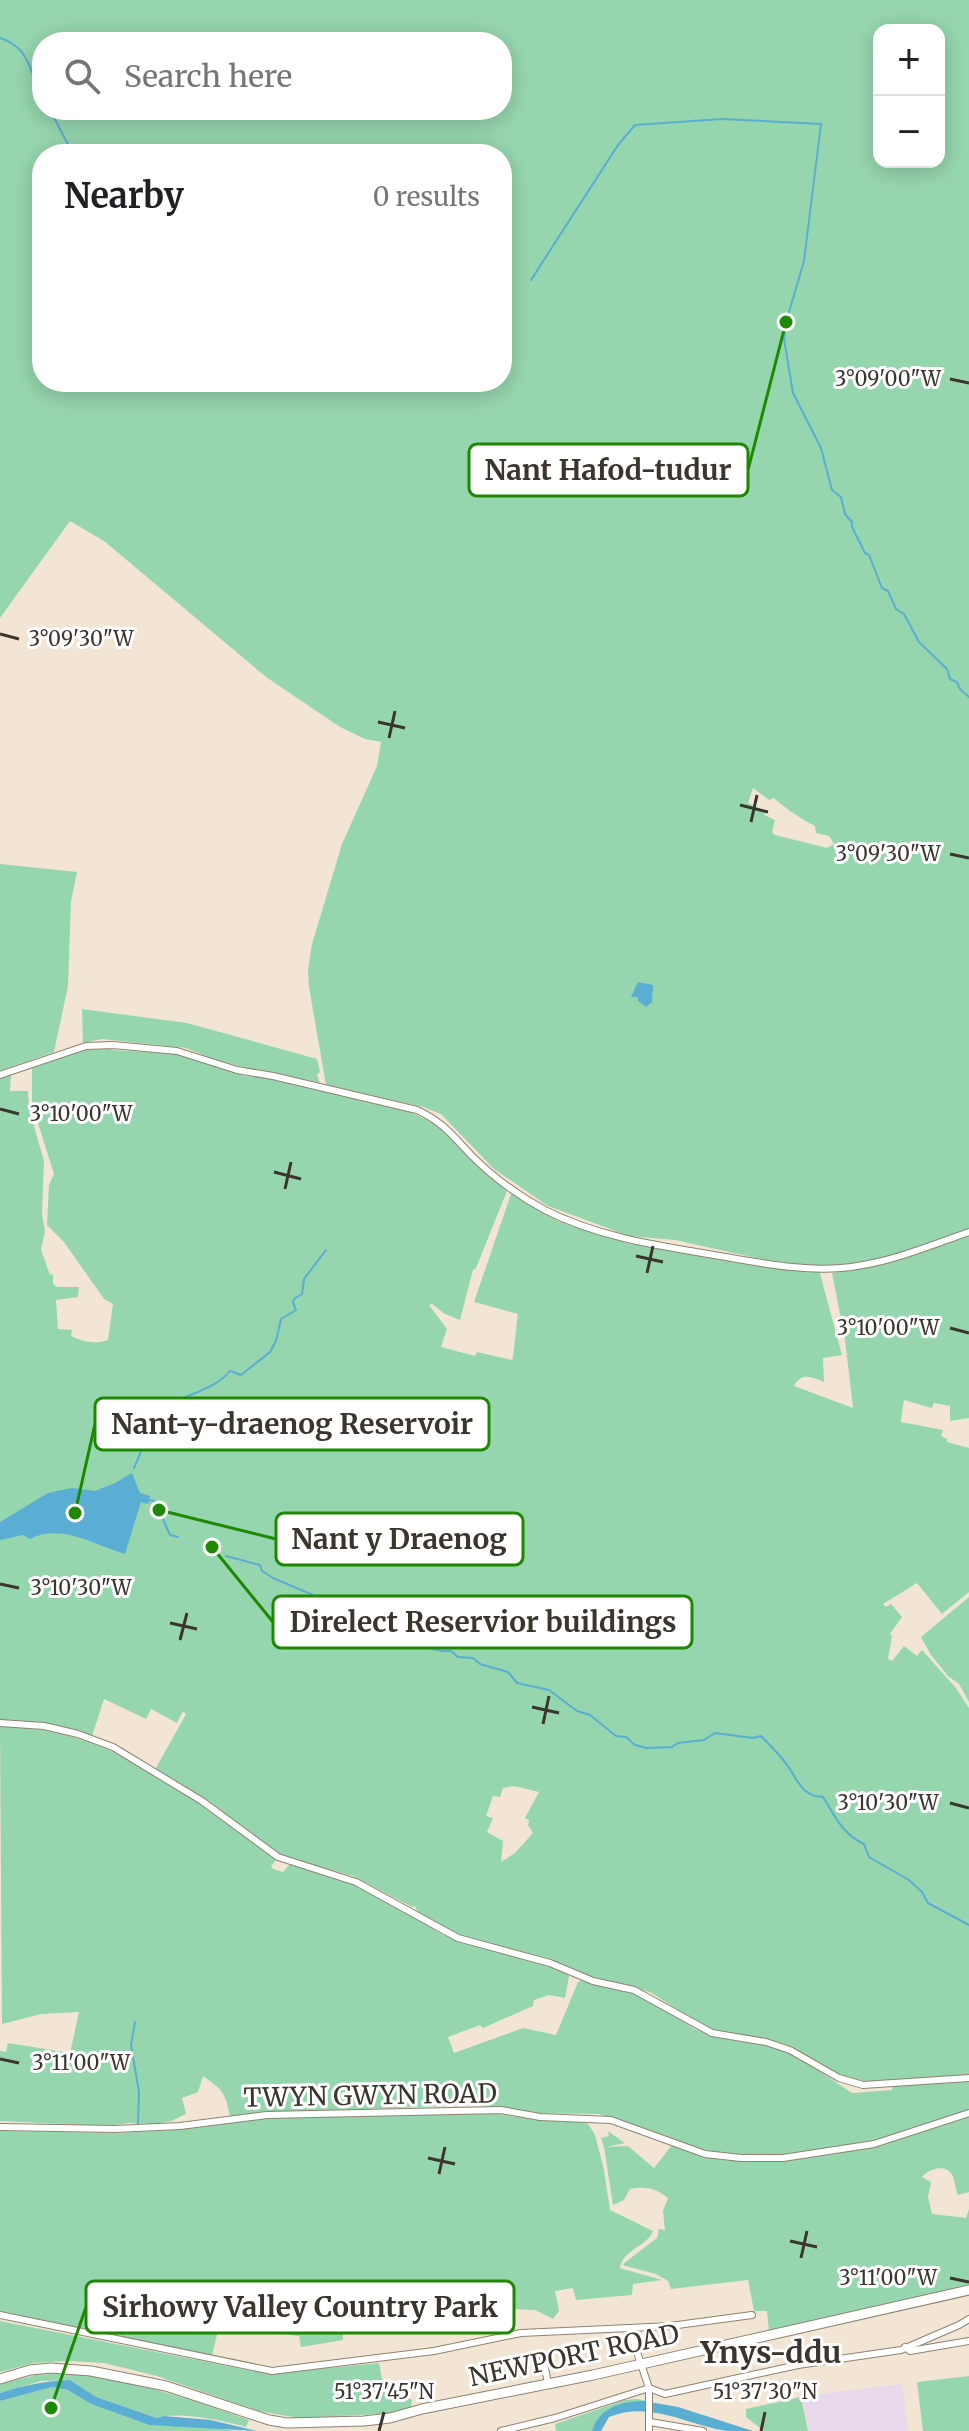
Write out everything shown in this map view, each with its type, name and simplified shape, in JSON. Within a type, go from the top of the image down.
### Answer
[{"type":"main road","name":"NEWPORT ROAD","points":[[0,2379],[30,2370],[51,2368],[91,2371],[166,2386],[269,2420],[336,2427],[548,2384],[969,2290]]},
{"type":"street","points":[[0,1075],[86,1046],[113,1045],[177,1051],[237,1070],[417,1110],[454,1133],[491,1173],[544,1209],[618,1238],[730,1258],[775,1265],[840,1268],[892,1260],[969,1232]]},
{"type":"street","points":[[0,1723],[44,1726],[113,1747],[202,1801],[278,1857],[356,1882],[458,1938],[550,1963],[593,1981],[634,1990],[712,2033],[766,2042],[790,2050],[839,2078],[863,2085],[969,2078]]},
{"type":"street","name":"TWYN GWYN ROAD","points":[[0,2127],[115,2129],[180,2126],[267,2115],[501,2110],[540,2117],[611,2120],[705,2154],[783,2158],[874,2144],[969,2113]]},
{"type":"street","points":[[0,2315],[272,2371],[434,2351],[501,2336],[670,2326],[752,2315]]},
{"type":"street","points":[[501,2431],[555,2418],[649,2388],[665,2394],[798,2365],[870,2356],[905,2347],[969,2319]]},
{"type":"street","points":[[629,2328],[649,2388],[649,2431]]},
{"type":"street","points":[[905,2347],[910,2351],[969,2341]]},
{"type":"street","points":[[543,2357],[548,2384]]},
{"type":"street","points":[[650,2418],[703,2431]]},
{"type":"shaded area","points":[[902,2384],[908,2431],[809,2431],[802,2396]]},
{"type":"green space","points":[[0,0],[969,0],[969,1229],[887,1258],[839,1265],[774,1262],[675,1240],[629,1236],[548,1206],[494,1169],[441,1114],[326,1085],[309,987],[312,944],[342,844],[377,766],[381,742],[365,739],[340,727],[266,677],[104,541],[70,521],[0,618]],"holes":[[[753,788],[769,800],[774,798],[815,826],[816,833],[829,836],[834,844],[827,848],[775,835],[772,832],[775,820],[748,803]]]},
{"type":"green space","points":[[0,864],[77,872],[71,901],[68,986],[54,1052],[0,1071]]},
{"type":"green space","points":[[82,1009],[187,1023],[317,1059],[320,1083],[221,1062],[186,1048],[102,1039],[83,1043]]},
{"type":"green space","points":[[111,1047],[111,1050],[180,1054],[245,1076],[268,1078],[410,1112],[453,1136],[475,1163],[507,1191],[473,1270],[460,1320],[429,1305],[447,1329],[441,1347],[475,1356],[477,1352],[513,1358],[518,1314],[474,1302],[511,1194],[558,1221],[630,1244],[819,1270],[842,1355],[823,1358],[824,1382],[803,1377],[794,1386],[853,1408],[845,1340],[832,1273],[885,1264],[969,1235],[969,1418],[950,1421],[950,1406],[934,1403],[932,1408],[904,1400],[901,1422],[943,1430],[941,1436],[947,1442],[969,1448],[969,1592],[942,1614],[917,1583],[883,1604],[886,1607],[891,1604],[902,1617],[890,1634],[888,1659],[892,1661],[904,1646],[917,1656],[922,1650],[956,1688],[969,1708],[969,2075],[905,2081],[849,2078],[788,2045],[708,2029],[650,1992],[585,1976],[564,1965],[460,1936],[418,1913],[415,1906],[353,1876],[280,1856],[252,1833],[156,1768],[186,1714],[183,1711],[177,1723],[151,1709],[146,1719],[104,1699],[92,1736],[38,1723],[0,1721],[0,1078],[11,1075],[10,1091],[28,1091],[29,1109],[44,1161],[42,1214],[45,1231],[41,1250],[50,1275],[53,1274],[53,1284],[57,1287],[79,1287],[78,1297],[56,1300],[58,1329],[72,1330],[71,1336],[84,1341],[108,1340],[113,1304],[104,1299],[64,1242],[47,1225],[49,1185],[54,1174],[32,1104],[32,1068],[86,1049]],"holes":[[[514,1786],[539,1792],[525,1818],[529,1820],[528,1825],[533,1833],[515,1853],[501,1862],[503,1841],[487,1832],[493,1818],[486,1816],[493,1796],[500,1797],[503,1788]]]},
{"type":"green space","points":[[969,1597],[969,1702],[959,1684],[931,1655],[921,1637]]},
{"type":"green space","points":[[0,1726],[40,1729],[77,1738],[113,1752],[182,1790],[214,1812],[277,1859],[271,1866],[273,1869],[283,1872],[290,1864],[360,1885],[443,1935],[548,1965],[569,1976],[565,1998],[549,1995],[534,2000],[533,2006],[483,2028],[480,2025],[448,2037],[454,2053],[523,2028],[556,2035],[578,1982],[582,1980],[642,1996],[710,2035],[772,2045],[795,2055],[852,2093],[969,2079],[969,2111],[855,2146],[790,2156],[738,2156],[704,2151],[599,2114],[535,2113],[475,2105],[230,2116],[222,2092],[203,2076],[198,2092],[182,2098],[186,2114],[171,2121],[106,2126],[0,2121],[0,2051],[6,2052],[8,2043],[70,2053],[79,2012],[41,2014],[2,2024]]},
{"type":"green space","points":[[491,2113],[540,2120],[580,2120],[589,2125],[595,2135],[604,2170],[610,2210],[653,2231],[646,2241],[626,2256],[620,2268],[662,2280],[633,2284],[632,2295],[576,2300],[573,2288],[555,2291],[559,2311],[553,2319],[535,2310],[445,2304],[444,2312],[343,2329],[343,2340],[301,2347],[299,2336],[219,2327],[212,2355],[0,2311],[0,2131],[118,2133],[175,2130],[264,2118]]},
{"type":"green space","points":[[969,2116],[969,2192],[958,2195],[953,2177],[946,2169],[933,2170],[922,2177],[931,2182],[928,2197],[932,2214],[966,2218],[969,2209],[969,2286],[769,2331],[767,2311],[754,2311],[748,2280],[671,2289],[668,2281],[656,2274],[623,2264],[657,2238],[659,2229],[665,2230],[663,2211],[668,2198],[650,2189],[636,2188],[630,2189],[624,2200],[613,2205],[601,2138],[609,2136],[608,2131],[625,2143],[606,2147],[628,2146],[654,2168],[672,2145],[722,2160],[802,2159],[882,2145]]},
{"type":"green space","points":[[0,2321],[267,2374],[379,2363],[383,2384],[367,2389],[407,2396],[412,2400],[411,2407],[395,2413],[299,2418],[258,2411],[157,2376],[104,2363],[34,2363],[0,2372]]},
{"type":"green space","points":[[64,2373],[135,2384],[249,2420],[246,2427],[189,2416],[157,2418],[96,2397],[70,2380],[41,2381],[0,2393],[0,2384],[36,2375]]},
{"type":"green space","points":[[969,2376],[969,2431],[923,2431],[917,2382]]},
{"type":"green space","points":[[52,2387],[68,2390],[91,2404],[149,2425],[201,2426],[236,2431],[0,2431],[0,2401]]},
{"type":"green space","points":[[801,2397],[808,2431],[764,2431],[746,2417],[746,2409]]},
{"type":"green space","points":[[625,2400],[647,2401],[618,2406],[592,2431],[556,2431],[555,2424]]},
{"type":"water","points":[[638,982],[653,985],[652,1002],[646,1007],[638,1001],[638,997],[631,997]]},
{"type":"water","points":[[132,1473],[140,1493],[150,1496],[148,1504],[141,1502],[125,1554],[66,1534],[54,1533],[30,1539],[23,1535],[0,1540],[0,1522],[48,1493],[72,1488],[95,1491]]},
{"type":"water","points":[[70,2380],[96,2397],[157,2418],[211,2420],[257,2431],[149,2425],[91,2404],[68,2390],[52,2387],[0,2401],[0,2393],[9,2390]]},
{"type":"water","points":[[644,2401],[678,2407],[753,2431],[727,2431],[668,2415],[639,2411],[609,2417],[601,2431],[592,2431],[600,2416],[612,2407]]},
{"type":"waterway","points":[[0,38],[23,53],[32,72]]},
{"type":"waterway","points":[[531,280],[618,145],[635,125],[722,119],[821,124],[804,261],[784,339],[793,393],[821,448],[832,490],[841,497],[845,514],[852,522],[865,553],[869,555],[882,588],[888,591],[896,609],[904,614],[919,642],[947,669],[950,679],[957,682],[969,697]]},
{"type":"waterway","points":[[55,120],[68,144]]},
{"type":"waterway","points":[[134,1468],[142,1449],[143,1431],[161,1410],[216,1383],[230,1371],[241,1375],[270,1352],[281,1319],[296,1310],[294,1299],[302,1294],[304,1279],[326,1250]]},
{"type":"waterway","points":[[149,1500],[155,1501],[170,1535],[178,1537]]},
{"type":"waterway","points":[[226,1556],[260,1565],[262,1571],[273,1578],[329,1604],[362,1624],[371,1639],[451,1651],[458,1657],[473,1658],[480,1664],[508,1672],[517,1683],[549,1690],[577,1711],[590,1715],[616,1736],[626,1737],[635,1745],[672,1747],[678,1743],[704,1740],[715,1733],[753,1738],[761,1736],[805,1791],[823,1797],[845,1830],[864,1844],[869,1857],[909,1880],[928,1903],[969,1925]]},
{"type":"waterway","points":[[135,2022],[131,2045],[139,2092],[138,2124]]},
{"type":"place","name":"Nant Hafod-tudur","points":[[786,322]]},
{"type":"place","name":"Nant y Draenog","points":[[159,1510]]},
{"type":"place","name":"Nant-y-draenog Reservoir","points":[[75,1513]]},
{"type":"place","name":"Direlect Reservior buildings","points":[[212,1547]]},
{"type":"place","name":"Sirhowy Valley Country Park","points":[[51,2408]]},
{"type":"district","name":"Ynys-ddu","points":[[771,2352]]}]
